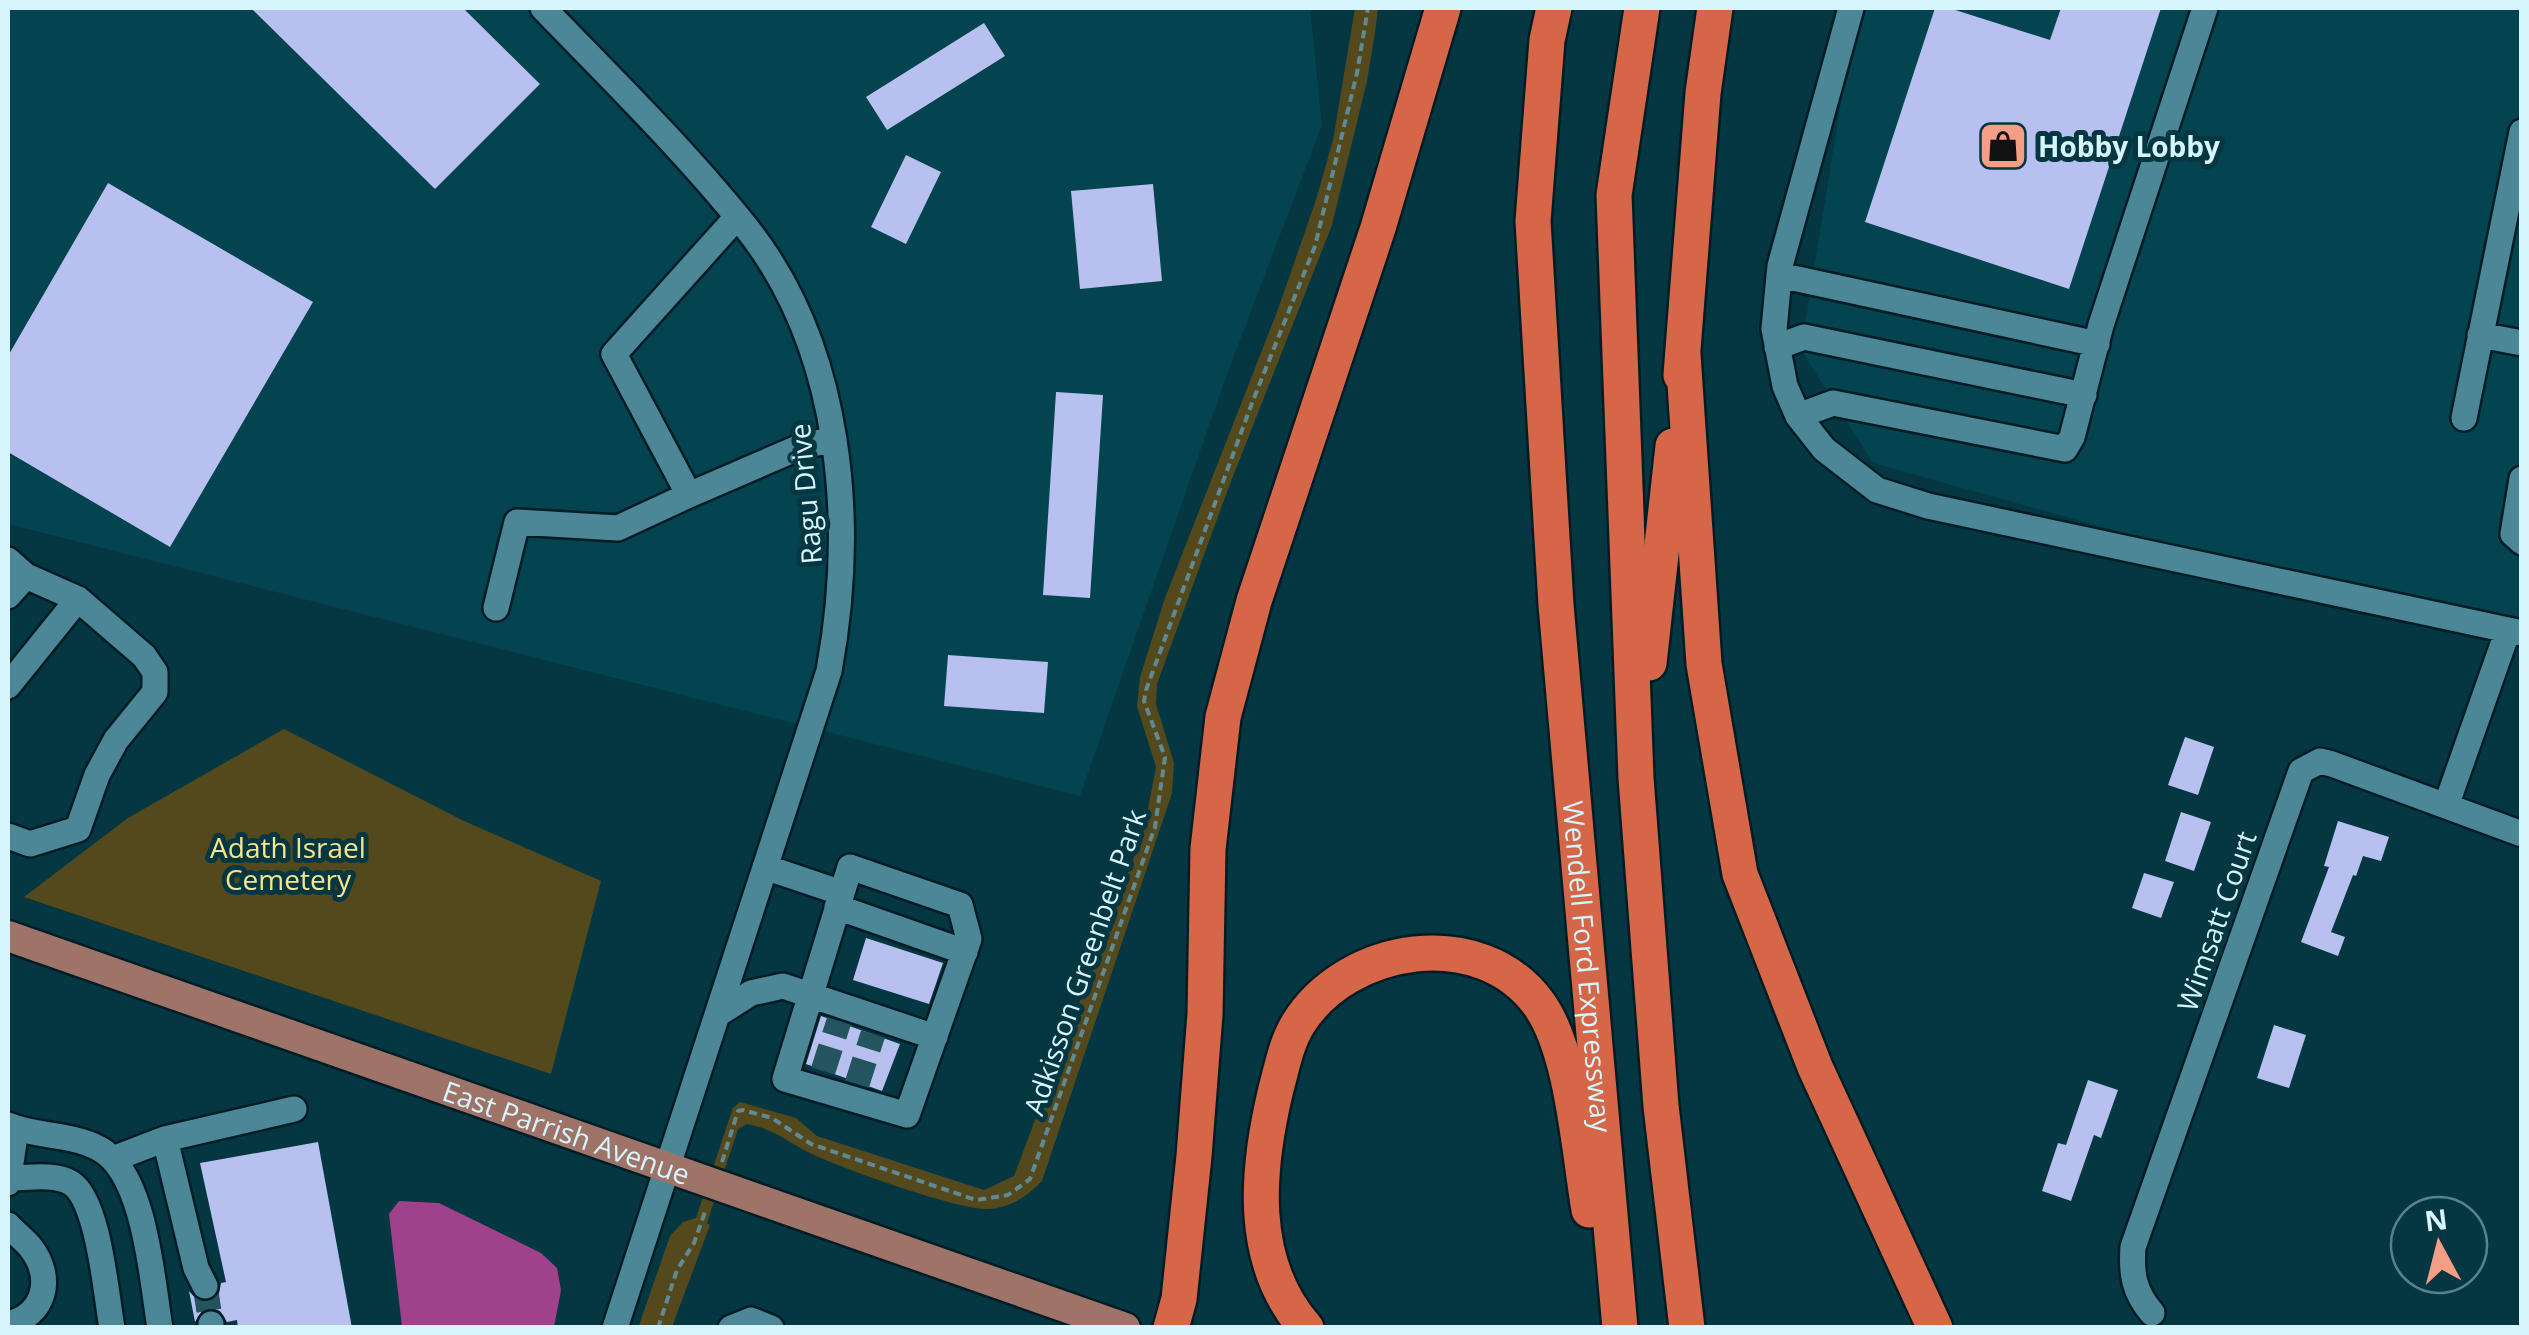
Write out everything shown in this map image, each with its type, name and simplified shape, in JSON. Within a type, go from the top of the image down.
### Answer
[{"type":"highway","points":[[1171,1328],[1180,1298],[1194,1156],[1205,1014],[1208,850],[1223,717],[1254,601],[1378,228],[1444,8]]},
{"type":"highway","name":"Wendell Ford Expressway","points":[[1554,8],[1546,40],[1532,221],[1556,606],[1620,1328]]},
{"type":"highway","points":[[1642,8],[1614,195],[1636,778],[1661,1106],[1687,1328]]},
{"type":"highway","points":[[1636,778],[1684,355],[1703,93],[1715,8]]},
{"type":"highway","points":[[1684,355],[1704,664],[1740,874],[1815,1067],[1936,1328]]},
{"type":"highway","points":[[1306,1328],[1296,1316],[1271,1264],[1262,1218],[1261,1166],[1286,1050],[1298,1023],[1326,991],[1360,969],[1429,951],[1468,958],[1519,983],[1540,1005],[1558,1041],[1608,1328]]},
{"type":"main road","name":"East Parrish Avenue","points":[[8,936],[1125,1328]]},
{"type":"street","name":"Ragu Drive","points":[[543,8],[680,149],[737,217],[774,270],[797,315],[814,363],[833,439],[843,516],[843,569],[829,671],[615,1328]]},
{"type":"street","points":[[1851,8],[1779,275],[1774,330],[1785,386],[1798,416],[1824,449],[1877,490],[1947,510],[2515,632],[2446,806]]},
{"type":"street","points":[[1798,416],[1833,402],[2065,448],[2071,442],[2105,312],[2205,8]]},
{"type":"street","points":[[2464,418],[2522,132]]},
{"type":"street","points":[[689,495],[614,354],[737,217]]},
{"type":"street","points":[[1779,275],[2098,344]]},
{"type":"street","points":[[2480,335],[2522,343]]},
{"type":"street","points":[[1777,346],[1804,337],[2084,394]]},
{"type":"street","points":[[496,608],[516,522],[618,528],[800,446],[833,439]]},
{"type":"street","points":[[2522,479],[2514,534],[2522,542]]},
{"type":"street","points":[[8,596],[17,568],[78,599],[144,656],[155,672],[155,692],[116,740],[96,775],[78,829],[30,844],[8,836]]},
{"type":"street","points":[[8,686],[78,599]]},
{"type":"street","name":"Wimsatt Court","points":[[2152,1313],[2140,1299],[2134,1283],[2133,1247],[2301,771],[2320,762],[2332,764],[2522,834]]},
{"type":"street","points":[[850,867],[960,905],[969,939],[965,952],[907,1115],[821,1080],[785,1078],[850,867]]},
{"type":"street","points":[[766,868],[965,952]]},
{"type":"street","points":[[718,1014],[751,992],[782,986],[810,993],[842,1013],[875,1025],[935,1038]]},
{"type":"street","points":[[114,1159],[166,1139],[294,1108]]},
{"type":"street","points":[[112,1328],[92,1220],[82,1193],[70,1182],[52,1178],[8,1180],[12,1127],[68,1136],[101,1149],[114,1159],[132,1188],[160,1328]]},
{"type":"street","points":[[166,1139],[196,1268],[205,1286]]},
{"type":"street","points":[[8,1225],[30,1247],[44,1274],[39,1305],[24,1318],[8,1324]]},
{"type":"street","points":[[732,1328],[752,1320],[771,1328]]},
{"type":"path","name":"Adkisson Greenbelt Park","points":[[658,1328],[677,1270],[694,1243],[738,1111],[772,1118],[811,1144],[976,1200],[1008,1195],[1030,1178],[1036,1168],[1155,827],[1165,757],[1144,701],[1146,690],[1252,403],[1315,246],[1358,73],[1368,8]]},
{"type":"shaded area","points":[[8,8],[1310,8],[1322,125],[1226,377],[1080,796],[8,524]]},
{"type":"shaded area","points":[[1856,8],[2521,8],[2521,620],[2321,588],[1873,463],[1801,350]]},
{"type":"shaded area","points":[[399,1201],[439,1203],[541,1253],[557,1268],[561,1290],[554,1327],[402,1327],[389,1214]]},
{"type":"green space","points":[[1355,8],[1378,8],[1367,81],[1332,225],[1228,489],[1157,684],[1156,704],[1174,763],[1172,793],[1042,1181],[1011,1204],[974,1208],[845,1168],[773,1132],[747,1124],[738,1129],[707,1223],[710,1225],[672,1327],[638,1328],[670,1236],[683,1222],[696,1218],[733,1108],[740,1102],[796,1118],[817,1136],[984,1190],[1014,1176],[1144,830],[1156,767],[1137,706],[1140,677],[1165,598],[1277,312],[1316,200],[1333,140]]},
{"type":"green space","name":"Adath Israel Cemetery","points":[[284,729],[464,821],[601,881],[551,1074],[24,897],[128,818]]},
{"type":"building","points":[[251,8],[463,8],[540,84],[435,189]]},
{"type":"building","name":"Hobby Lobby","points":[[1935,8],[1949,8],[2050,40],[2061,8],[2161,8],[2069,289],[1865,222]]},
{"type":"building","points":[[984,23],[1005,56],[887,130],[866,97]]},
{"type":"building","points":[[906,155],[941,172],[906,244],[871,227]]},
{"type":"building","points":[[108,183],[313,302],[170,547],[8,452],[8,356]]},
{"type":"building","points":[[1153,184],[1162,281],[1080,289],[1071,191]]},
{"type":"building","points":[[1056,392],[1103,395],[1090,598],[1043,595]]},
{"type":"building","points":[[948,655],[1048,662],[1044,713],[944,706]]},
{"type":"building","points":[[2185,737],[2214,747],[2198,795],[2168,785]]},
{"type":"building","points":[[2181,812],[2211,822],[2194,871],[2165,861]]},
{"type":"building","points":[[2338,821],[2389,837],[2381,861],[2363,856],[2356,876],[2353,875],[2331,932],[2345,937],[2338,956],[2301,942],[2329,867],[2324,866]]},
{"type":"building","points":[[2144,873],[2174,882],[2161,918],[2132,908]]},
{"type":"building","points":[[866,938],[943,963],[929,1004],[853,980]]},
{"type":"building","points":[[821,1016],[900,1044],[882,1091],[806,1064]]},
{"type":"building","points":[[2274,1025],[2306,1035],[2289,1088],[2257,1078]]},
{"type":"building","points":[[2088,1080],[2118,1090],[2101,1138],[2094,1135],[2071,1201],[2042,1191],[2058,1143],[2066,1145]]},
{"type":"building","points":[[318,1142],[352,1328],[238,1328],[237,1320],[227,1322],[220,1311],[212,1308],[202,1311],[195,1322],[189,1291],[197,1300],[211,1301],[219,1294],[221,1283],[226,1282],[200,1163]]},
{"type":"tunnel","points":[[823,1071],[839,1021]]},
{"type":"tunnel","points":[[857,1084],[873,1034]]},
{"type":"tunnel","points":[[205,1286],[211,1324]]},
{"type":"place","name":"Hobby Lobby","points":[[2003,146]]}]
